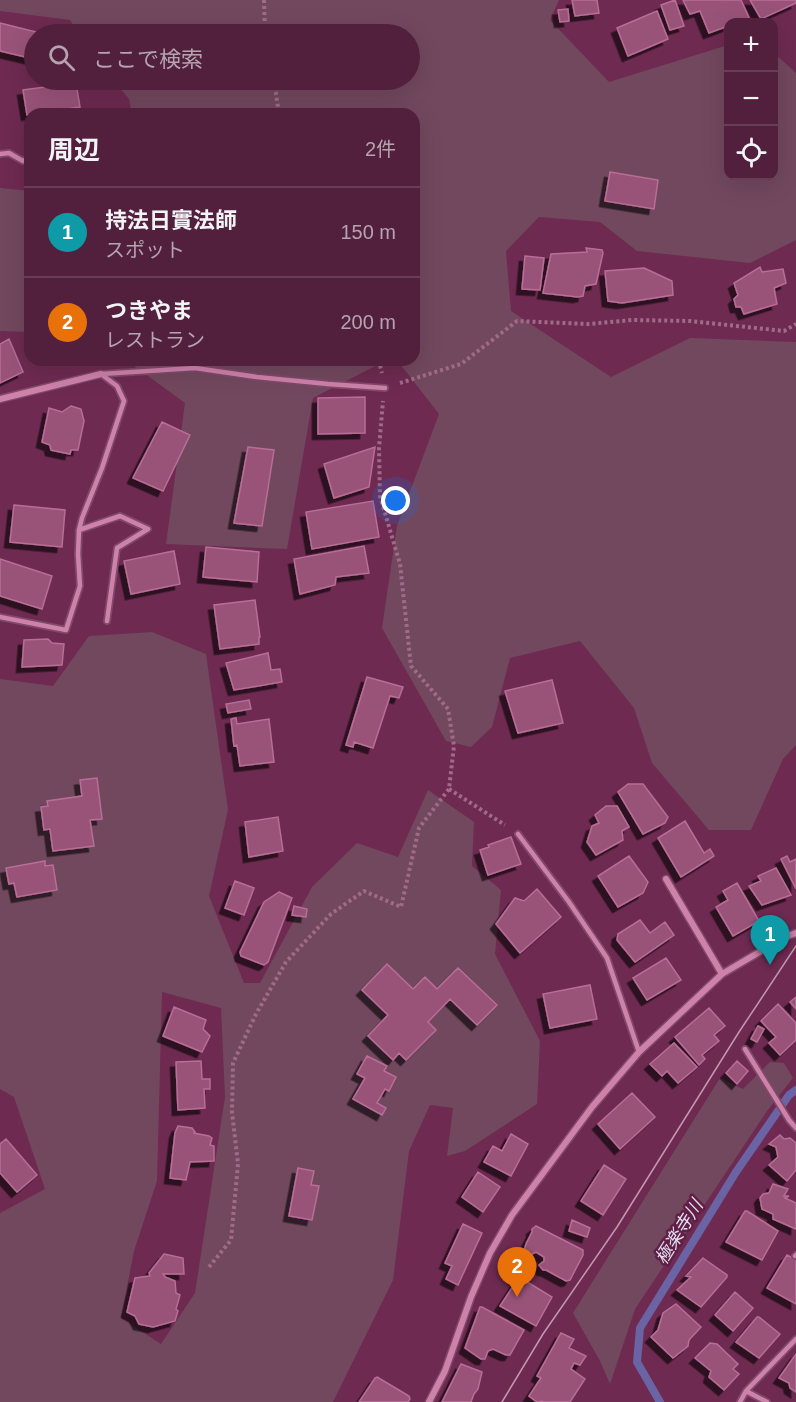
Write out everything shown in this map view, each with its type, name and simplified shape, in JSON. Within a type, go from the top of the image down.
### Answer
[{"type":"street","points":[[0,399],[101,374]]},
{"type":"street","points":[[666,879],[722,974]]},
{"type":"street","points":[[429,1402],[445,1371],[471,1297],[490,1253],[512,1215],[592,1107],[639,1052],[722,974],[785,937],[796,933]]},
{"type":"lane","points":[[0,154],[9,153],[24,160]]},
{"type":"lane","points":[[101,374],[195,368],[257,377],[385,388]]},
{"type":"lane","points":[[0,616],[66,630],[80,586],[78,554],[82,518],[102,468],[124,401],[117,386],[101,374]]},
{"type":"lane","points":[[80,530],[120,516],[148,529],[117,548],[107,621]]},
{"type":"lane","points":[[518,834],[607,958],[639,1052]]},
{"type":"lane","points":[[745,1049],[796,1128]]},
{"type":"lane","points":[[740,1402],[746,1391],[796,1339]]},
{"type":"lane","points":[[746,1391],[767,1402]]},
{"type":"path","points":[[264,0],[265,24]]},
{"type":"path","points":[[275,90],[278,108]]},
{"type":"path","points":[[208,1267],[231,1240],[238,1164],[232,1112],[233,1063],[256,1014],[286,962],[331,914],[364,891],[401,907],[419,828],[449,789],[454,746],[447,709],[411,666],[400,564],[380,496],[379,448],[385,388],[461,364],[517,321],[589,324],[633,320],[690,321],[784,331],[796,324]]},
{"type":"path","points":[[449,789],[518,834]]},
{"type":"shaded area","points":[[0,0],[559,0],[550,20],[609,82],[724,46],[724,180],[778,180],[778,57],[796,73],[796,240],[750,263],[637,251],[600,222],[539,217],[506,251],[511,311],[611,377],[690,338],[796,342],[796,745],[783,759],[751,830],[709,830],[652,763],[634,708],[580,641],[510,658],[492,727],[471,747],[446,741],[382,628],[397,526],[439,414],[402,366],[420,366],[420,108],[131,108],[129,99],[121,90],[420,90],[420,24],[73,24],[70,20],[0,11]]},
{"type":"shaded area","points":[[0,188],[24,190],[24,332],[0,331]]},
{"type":"shaded area","points":[[134,366],[375,366],[313,398],[287,549],[166,544],[185,403]]},
{"type":"shaded area","points":[[152,632],[206,654],[228,810],[209,896],[244,983],[260,983],[312,887],[357,843],[398,857],[428,790],[474,822],[472,866],[501,890],[495,954],[540,1041],[537,1104],[465,1151],[447,1156],[453,1108],[430,1105],[409,1151],[393,1280],[333,1402],[0,1402],[0,1213],[45,1189],[14,1097],[0,1089],[0,679],[53,686],[89,636]],"holes":[[[162,992],[221,1008],[225,1097],[195,1293],[161,1344],[121,1318],[134,1251],[157,1181]]]},
{"type":"shaded area","points":[[770,1062],[784,1063],[793,1078],[767,1111],[635,1309],[610,1384],[573,1313],[720,1078],[743,1089]]},
{"type":"building","points":[[572,0],[597,0],[599,13],[575,16]]},
{"type":"building","points":[[675,0],[684,26],[670,30],[661,5]]},
{"type":"building","points":[[683,0],[741,0],[749,18],[724,18],[724,27],[709,33],[700,11],[690,14]]},
{"type":"building","points":[[750,0],[796,0],[796,3],[760,18]]},
{"type":"building","points":[[568,9],[569,21],[560,22],[558,10]]},
{"type":"building","points":[[657,11],[668,39],[628,56],[617,28]]},
{"type":"building","points":[[0,23],[24,29],[24,57],[0,51]]},
{"type":"building","points":[[23,90],[77,90],[80,107],[26,108]]},
{"type":"building","points":[[610,172],[658,180],[654,209],[605,201]]},
{"type":"building","points":[[586,248],[602,250],[603,253],[596,284],[585,286],[583,296],[578,297],[543,293],[551,254],[587,252]]},
{"type":"building","points":[[525,256],[544,258],[540,290],[522,289]]},
{"type":"building","points":[[760,267],[762,272],[783,269],[786,283],[774,288],[777,304],[744,314],[741,307],[736,307],[734,299],[738,295],[734,283]]},
{"type":"building","points":[[644,268],[672,281],[673,295],[622,303],[608,301],[605,271]]},
{"type":"building","points":[[9,339],[23,372],[0,383],[0,344]]},
{"type":"building","points":[[365,397],[365,433],[318,434],[318,398]]},
{"type":"building","points":[[71,406],[81,409],[84,421],[78,450],[71,450],[70,454],[51,450],[50,445],[42,442],[49,408],[62,412]]},
{"type":"building","points":[[162,422],[190,435],[163,491],[133,478]]},
{"type":"building","points":[[248,447],[274,450],[262,526],[234,523]]},
{"type":"building","points":[[375,447],[369,487],[334,498],[324,464]]},
{"type":"building","points":[[373,501],[379,537],[312,549],[306,512]]},
{"type":"building","points":[[14,505],[65,510],[62,547],[10,542]]},
{"type":"building","points":[[364,546],[369,573],[336,577],[335,585],[300,594],[294,559]]},
{"type":"building","points":[[206,547],[259,552],[257,582],[203,577]]},
{"type":"building","points":[[174,551],[180,584],[131,594],[124,561]]},
{"type":"building","points":[[0,559],[52,576],[42,609],[0,596]]},
{"type":"building","points":[[255,600],[259,644],[220,649],[214,605]]},
{"type":"building","points":[[48,639],[52,643],[64,644],[62,665],[22,667],[24,640]]},
{"type":"building","points":[[268,653],[271,670],[280,669],[282,682],[234,690],[226,663]]},
{"type":"building","points":[[367,677],[403,687],[399,698],[390,696],[373,748],[354,742],[353,747],[346,745]]},
{"type":"building","points":[[552,680],[563,723],[518,733],[505,691]]},
{"type":"building","points":[[249,700],[251,709],[228,713],[226,704]]},
{"type":"building","points":[[236,718],[237,724],[269,719],[274,762],[240,766],[237,745],[234,746],[231,719]]},
{"type":"building","points":[[97,778],[102,819],[90,820],[94,846],[53,851],[50,829],[44,830],[41,807],[48,806],[47,801],[82,796],[80,780]]},
{"type":"building","points":[[628,784],[643,784],[668,817],[665,823],[643,834],[618,792]]},
{"type":"building","points":[[606,806],[617,806],[629,827],[622,831],[623,840],[596,855],[587,842],[592,826],[599,823],[595,815]]},
{"type":"building","points":[[278,817],[283,851],[249,857],[245,822]]},
{"type":"building","points":[[685,821],[704,853],[710,849],[714,856],[681,877],[658,838]]},
{"type":"building","points":[[511,837],[521,864],[488,875],[480,850]]},
{"type":"building","points":[[629,856],[648,882],[643,893],[618,907],[598,876]]},
{"type":"building","points":[[787,856],[790,862],[796,859],[796,889],[781,859]]},
{"type":"building","points":[[45,861],[45,866],[53,865],[57,890],[17,897],[14,883],[9,884],[6,868]]},
{"type":"building","points":[[776,868],[791,895],[762,905],[749,886],[761,881],[758,876]]},
{"type":"building","points":[[235,881],[254,888],[244,915],[225,908]]},
{"type":"building","points":[[737,883],[759,921],[733,936],[716,907],[728,900],[723,891]]},
{"type":"building","points":[[537,889],[561,917],[520,953],[496,924],[515,898],[524,901]]},
{"type":"building","points":[[279,892],[292,898],[268,962],[264,965],[241,956],[240,952],[264,902]]},
{"type":"building","points":[[294,906],[307,909],[306,917],[292,915]]},
{"type":"building","points":[[640,920],[650,933],[665,922],[674,935],[635,962],[617,940],[618,934]]},
{"type":"building","points":[[666,958],[681,980],[647,1000],[633,978]]},
{"type":"building","points":[[387,964],[413,989],[425,977],[437,989],[458,968],[497,1005],[477,1025],[450,999],[428,1022],[436,1030],[406,1060],[399,1053],[393,1060],[368,1036],[388,1015],[362,990]]},
{"type":"building","points":[[590,985],[597,1019],[550,1028],[543,994]]},
{"type":"building","points":[[796,997],[796,1009],[790,1002]]},
{"type":"building","points":[[778,1004],[796,1023],[796,1040],[780,1055],[769,1043],[776,1037],[761,1021]]},
{"type":"building","points":[[174,1007],[206,1020],[203,1029],[210,1036],[202,1052],[163,1036]]},
{"type":"building","points":[[709,1008],[725,1026],[714,1035],[719,1041],[702,1055],[705,1059],[699,1065],[675,1037]]},
{"type":"building","points":[[758,1026],[764,1029],[757,1042],[751,1039]]},
{"type":"building","points":[[674,1043],[697,1067],[678,1083],[667,1071],[662,1076],[650,1064]]},
{"type":"building","points":[[367,1056],[387,1066],[384,1071],[396,1077],[389,1091],[385,1089],[377,1103],[386,1108],[382,1115],[353,1099],[365,1078],[357,1074]]},
{"type":"building","points":[[201,1061],[202,1079],[210,1079],[210,1089],[204,1089],[205,1108],[178,1110],[176,1062]]},
{"type":"building","points":[[737,1061],[748,1071],[737,1084],[726,1073]]},
{"type":"building","points":[[632,1093],[655,1117],[620,1149],[598,1124]]},
{"type":"building","points":[[178,1126],[192,1128],[194,1133],[209,1136],[212,1138],[210,1145],[214,1146],[214,1161],[190,1162],[186,1180],[170,1178],[175,1133]]},
{"type":"building","points":[[511,1134],[528,1144],[511,1176],[484,1162],[493,1146],[502,1151]]},
{"type":"building","points":[[780,1135],[796,1143],[796,1170],[787,1181],[769,1165],[778,1157],[776,1147],[769,1144]]},
{"type":"building","points":[[6,1139],[37,1175],[17,1192],[0,1173],[0,1144]]},
{"type":"building","points":[[604,1165],[626,1179],[603,1215],[581,1201]]},
{"type":"building","points":[[298,1168],[314,1171],[311,1185],[319,1186],[312,1220],[289,1216]]},
{"type":"building","points":[[478,1172],[500,1187],[483,1212],[462,1197]]},
{"type":"building","points":[[773,1184],[788,1189],[784,1196],[789,1196],[785,1198],[796,1203],[796,1229],[773,1219],[773,1214],[762,1209],[760,1198],[763,1194],[769,1193]]},
{"type":"building","points":[[745,1211],[778,1231],[762,1260],[726,1242]]},
{"type":"building","points":[[572,1220],[590,1228],[587,1237],[569,1231]]},
{"type":"building","points":[[463,1224],[482,1233],[458,1285],[446,1279],[452,1266],[445,1263]]},
{"type":"building","points":[[536,1226],[583,1250],[583,1255],[570,1280],[566,1281],[543,1270],[539,1265],[544,1261],[544,1257],[536,1252],[529,1260],[524,1261],[522,1258],[532,1229]]},
{"type":"building","points":[[164,1254],[183,1258],[184,1274],[163,1274],[175,1281],[176,1293],[180,1295],[175,1321],[153,1327],[139,1324],[135,1316],[127,1312],[135,1278],[150,1276],[149,1273]]},
{"type":"building","points":[[787,1255],[796,1260],[796,1304],[767,1288]]},
{"type":"building","points":[[703,1258],[727,1277],[701,1307],[677,1290],[691,1277],[686,1276]]},
{"type":"building","points":[[519,1277],[552,1297],[536,1326],[500,1306]]},
{"type":"building","points":[[735,1292],[753,1308],[733,1331],[715,1315]]},
{"type":"building","points":[[676,1304],[701,1327],[689,1340],[688,1346],[673,1358],[651,1337],[658,1330],[663,1313]]},
{"type":"building","points":[[480,1307],[524,1330],[510,1355],[493,1349],[488,1351],[485,1359],[481,1359],[465,1348]]},
{"type":"building","points":[[757,1317],[780,1334],[759,1358],[736,1342]]},
{"type":"building","points":[[561,1333],[574,1339],[569,1348],[586,1356],[580,1365],[574,1363],[571,1369],[585,1379],[570,1402],[537,1402],[529,1396],[541,1378],[537,1376]]},
{"type":"building","points":[[710,1343],[717,1344],[738,1364],[733,1369],[739,1374],[724,1390],[709,1377],[711,1371],[695,1358]]},
{"type":"building","points":[[796,1354],[796,1392],[790,1388],[789,1383],[779,1378]]},
{"type":"building","points":[[461,1364],[482,1372],[478,1389],[471,1402],[442,1402]]},
{"type":"building","points":[[377,1377],[409,1396],[408,1402],[359,1402]]},
{"type":"waterway","name":"極楽寺川","points":[[660,1402],[637,1362],[640,1328],[736,1172],[789,1095],[796,1090]]},
{"type":"tram line","points":[[502,1402],[543,1334],[617,1227],[739,1032],[796,946]]},
{"type":"place","name":"持法日實法師","points":[[770,965]]},
{"type":"place","name":"つきやま","points":[[517,1297]]}]
